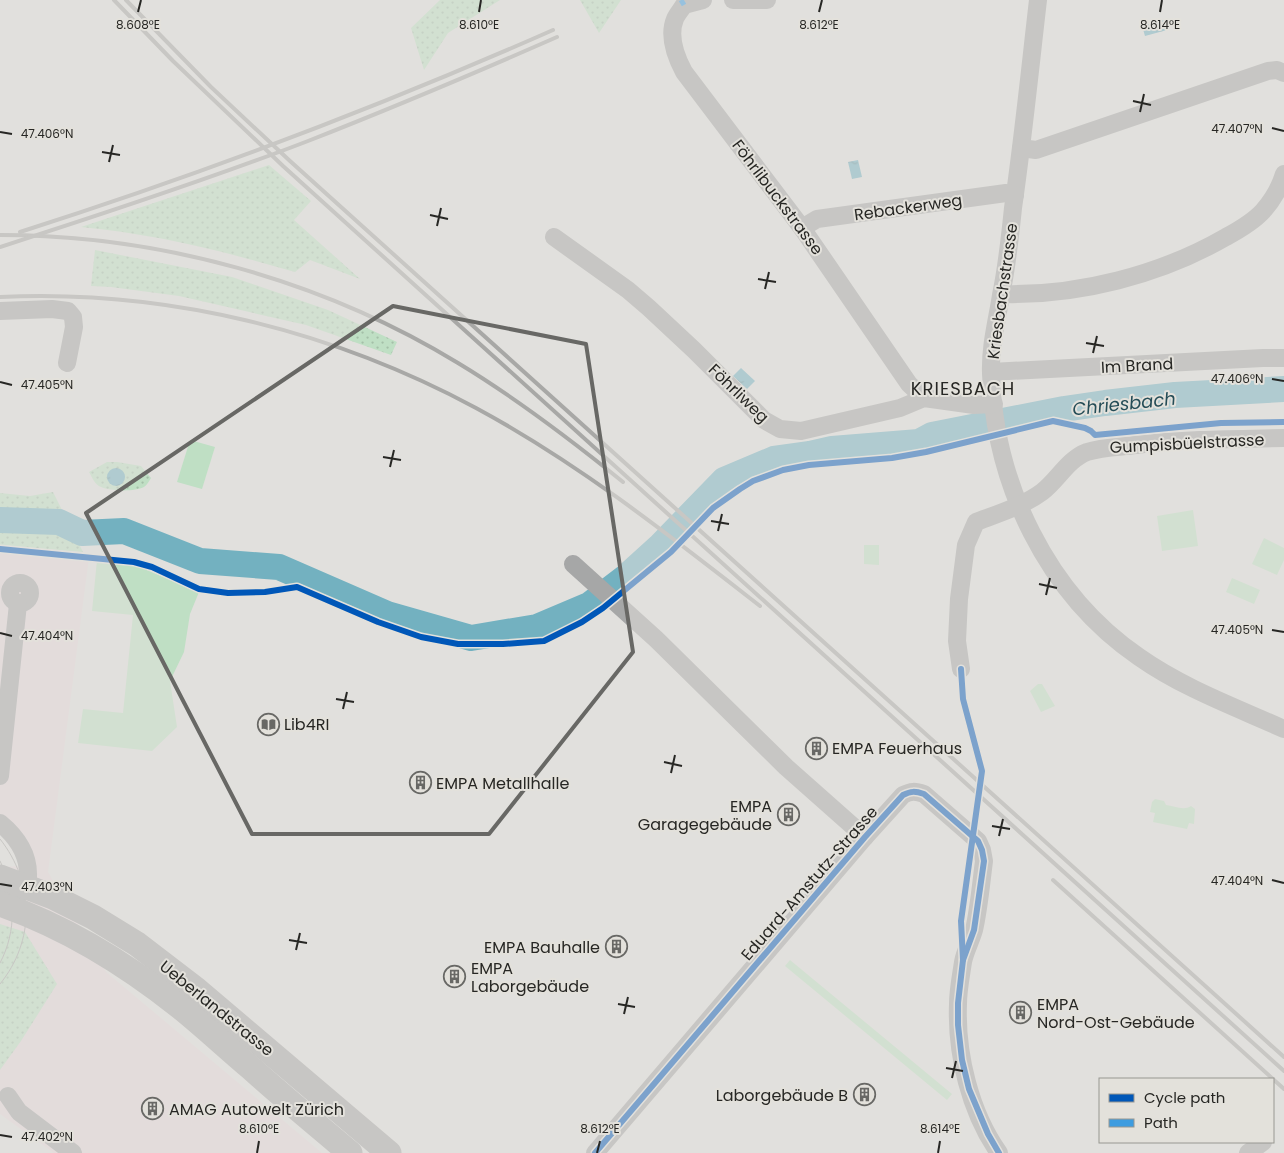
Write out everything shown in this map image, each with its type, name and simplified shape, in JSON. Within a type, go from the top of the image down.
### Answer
[{"type":"main road","name":"Ueberlandstrasse","points":[[0,877],[28,887],[93,917],[137,944],[197,990],[389,1153]]},
{"type":"main road","name":"Ueberlandstrasse","points":[[0,904],[68,933],[93,946],[123,966],[180,1007],[350,1153]]},
{"type":"street","name":"Föhrlibuckstrasse","points":[[704,0],[684,6],[675,20],[673,37],[676,57],[684,72],[802,228],[909,384],[924,398]]},
{"type":"street","points":[[733,0],[767,0]]},
{"type":"street","name":"Kriesbachstrasse","points":[[1018,505],[1001,449],[994,407],[991,372],[993,338],[1002,294],[1038,0]]},
{"type":"street","points":[[1021,148],[1036,150],[1268,71],[1277,70],[1284,73]]},
{"type":"street","points":[[1002,294],[1027,294],[1108,283],[1204,250],[1242,228],[1263,211],[1273,197],[1284,174]]},
{"type":"street","name":"Rebackerweg","points":[[802,228],[817,219],[1006,193],[1015,195]]},
{"type":"street","name":"Föhrliweg","points":[[554,237],[642,302],[670,326],[764,420],[780,429],[801,430],[900,408],[924,398]]},
{"type":"street","points":[[0,311],[52,309],[68,311],[73,317],[74,327],[67,363]]},
{"type":"street","name":"Im Brand","points":[[991,372],[1284,358]]},
{"type":"street","points":[[924,398],[994,407]]},
{"type":"street","name":"Gumpisbüelstrasse","points":[[1018,505],[1042,492],[1078,457],[1086,452],[1099,449],[1190,441],[1284,438]]},
{"type":"street","points":[[961,669],[957,628],[966,545],[976,522],[1018,505],[1030,530],[1055,572],[1096,620],[1119,642],[1139,658],[1172,677],[1284,729]]},
{"type":"street","name":"Eduard-Amstutz-Strasse","points":[[573,564],[628,616],[656,639],[786,766],[865,837]]},
{"type":"street","points":[[0,776],[18,604]]},
{"type":"street","name":"Eduard-Amstutz-Strasse","points":[[595,1153],[865,837],[903,795],[916,791],[924,794],[978,841],[982,850],[984,862],[974,930],[963,960],[958,1003],[958,1025],[962,1060],[972,1098],[988,1134],[999,1153]]},
{"type":"street","points":[[0,823],[16,838],[29,863],[28,887],[25,891],[20,893],[0,892]]},
{"type":"street","points":[[8,1096],[19,1112],[73,1153]]},
{"type":"street","points":[[1248,1153],[1262,1143]]},
{"type":"highlighted area","points":[[393,306],[586,344],[633,652],[489,834],[252,834],[86,513]]},
{"type":"shaded area","points":[[0,546],[89,557],[48,872],[106,972],[322,1153],[54,1153],[0,1114],[0,867],[22,866],[0,829]]},
{"type":"green space","points":[[440,0],[500,0],[448,33],[424,70],[411,28]]},
{"type":"green space","points":[[580,0],[621,0],[599,33]]},
{"type":"green space","points":[[269,165],[311,201],[294,220],[360,279],[310,260],[295,272],[189,244],[136,234],[81,227]]},
{"type":"green space","points":[[95,250],[232,277],[328,310],[397,342],[391,355],[306,325],[179,296],[91,286]]},
{"type":"green space","points":[[190,440],[215,447],[202,489],[177,482]]},
{"type":"green space","points":[[107,462],[141,466],[151,478],[144,487],[135,490],[116,490],[101,487],[95,483],[89,472]]},
{"type":"green space","points":[[53,492],[83,552],[0,545],[0,493],[30,496]]},
{"type":"green space","points":[[1193,510],[1198,546],[1162,551],[1157,516]]},
{"type":"green space","points":[[1264,538],[1284,548],[1284,560],[1277,575],[1252,564]]},
{"type":"green space","points":[[864,545],[879,545],[879,565],[864,564]]},
{"type":"green space","points":[[97,560],[137,566],[199,592],[190,614],[184,652],[170,681],[177,727],[152,751],[78,743],[83,709],[123,713],[133,615],[92,611]]},
{"type":"green space","points":[[1232,578],[1260,590],[1254,604],[1226,592]]},
{"type":"green space","points":[[1038,684],[1042,684],[1055,706],[1041,712],[1030,691]]},
{"type":"green space","points":[[1155,799],[1164,801],[1166,805],[1179,808],[1191,806],[1195,809],[1194,824],[1189,823],[1187,829],[1153,822],[1155,813],[1150,812],[1152,802]]},
{"type":"green space","points":[[0,924],[25,932],[57,984],[0,1070]]},
{"type":"green space","points":[[790,960],[952,1094],[947,1100],[785,966]]},
{"type":"water","points":[[1164,20],[1167,30],[1145,36],[1142,26]]},
{"type":"water","points":[[858,160],[862,177],[852,179],[848,162]]},
{"type":"water","points":[[741,368],[755,381],[747,389],[733,376]]},
{"type":"water","points":[[116,468],[122,471],[125,477],[122,483],[116,486],[110,483],[107,477],[110,471]]},
{"type":"waterway","name":"Chriesbach","points":[[0,520],[59,522],[82,533],[124,531],[200,561],[279,567],[387,614],[471,638],[537,627],[589,605],[627,576],[659,547],[724,480],[774,459],[832,449],[919,442],[932,435],[1064,409],[1105,403],[1175,395],[1284,389]]},
{"type":"tram line","points":[[0,839],[20,874],[25,893],[26,912],[25,931],[20,949],[0,984]]},
{"type":"tram line","points":[[0,861],[12,899],[12,925],[6,951],[0,963]]},
{"type":"railway","points":[[114,0],[173,61],[283,166],[1284,1071]]},
{"type":"railway","points":[[126,0],[211,87],[290,161],[1284,1057]]},
{"type":"railway","points":[[20,232],[156,187],[289,138],[422,86],[553,30]]},
{"type":"railway","points":[[0,247],[155,196],[308,141],[557,37]]},
{"type":"railway","points":[[0,235],[60,237],[120,243],[179,254],[238,268],[295,286],[351,308],[406,334],[480,376],[542,419],[623,482]]},
{"type":"railway","points":[[0,297],[62,296],[124,300],[185,308],[246,320],[305,336],[364,357],[421,381],[476,408],[551,452],[622,501],[760,606]]},
{"type":"railway","points":[[1053,880],[1272,1078]]},
{"type":"railway","points":[[1274,1080],[1284,1089]]},
{"type":"marked path","points":[[681,0],[684,5]]},
{"type":"cycle path","points":[[0,549],[134,562],[152,567],[199,589],[228,593],[265,592],[297,587],[378,622],[421,637],[458,644],[503,644],[544,641],[582,622],[603,608],[671,552],[713,508],[753,481],[783,470],[809,465],[892,458],[926,452],[1053,421],[1085,428],[1095,435],[1221,423],[1284,422]]},
{"type":"cycle path","points":[[961,669],[963,699],[982,771],[961,921],[963,960],[958,1003],[958,1025],[962,1060],[969,1089],[988,1134],[999,1153]]},
{"type":"cycle path","points":[[595,1153],[865,837],[903,795],[908,793],[924,794],[978,841],[982,850],[984,861],[974,930],[963,960]]},
{"type":"place","name":"Lib4RI","points":[[268,724]]},
{"type":"place","name":"EMPA Feuerhaus","points":[[816,748]]},
{"type":"place","name":"EMPA Metallhalle","points":[[420,783]]},
{"type":"place","name":"EMPA Garagegebäude","points":[[788,815]]},
{"type":"place","name":"EMPA Bauhalle","points":[[616,947]]},
{"type":"place","name":"EMPA Laborgebäude","points":[[455,977]]},
{"type":"place","name":"EMPA Nord-Ost-Gebäude","points":[[1021,1013]]},
{"type":"place","name":"Laborgebäude B","points":[[864,1095]]},
{"type":"place","name":"AMAG Autowelt Zürich","points":[[153,1109]]},
{"type":"district","name":"KRIESBACH","points":[[963,389]]}]
